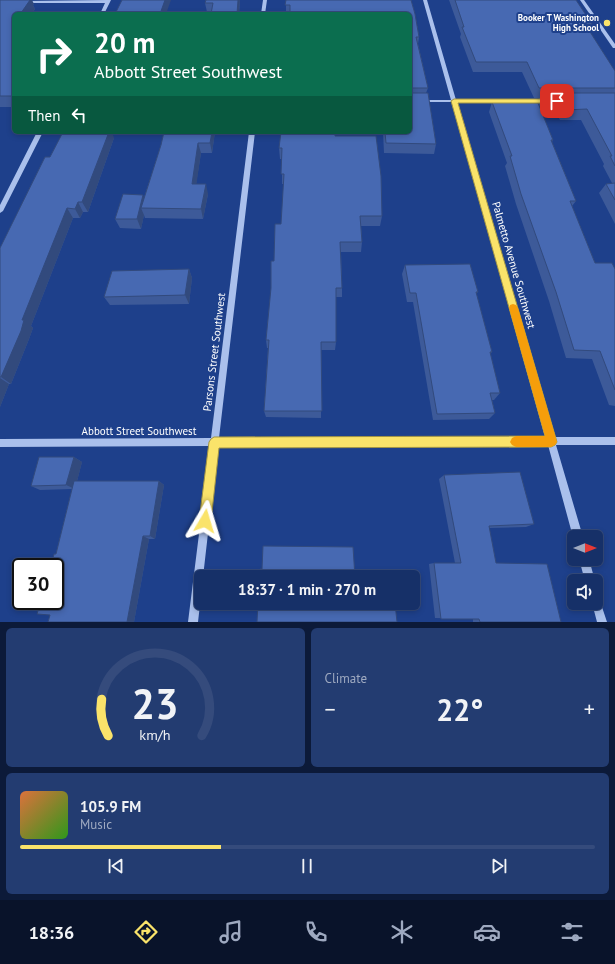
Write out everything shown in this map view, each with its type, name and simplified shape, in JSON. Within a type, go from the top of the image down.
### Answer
[{"type":"street","points":[[264,12],[265,0]]},
{"type":"street","name":"Palmetto Avenue Southwest","points":[[426,0],[576,530]]},
{"type":"street","points":[[582,0],[615,47]]},
{"type":"street","points":[[23,2],[109,1],[103,12]]},
{"type":"street","points":[[412,101],[554,101]]},
{"type":"street","points":[[0,210],[39,134]]},
{"type":"street","name":"Parsons Street Southwest","points":[[193,622],[252,134]]},
{"type":"street","name":"Abbott Street Southwest","points":[[0,443],[615,441]]},
{"type":"street","points":[[599,610],[602,622]]},
{"type":"building","points":[[0,0],[30,0],[22,12],[12,12],[12,96],[0,96]]},
{"type":"building","points":[[122,0],[165,0],[161,12],[116,12]]},
{"type":"building","points":[[206,0],[238,0],[237,12],[211,12],[213,3],[205,3]]},
{"type":"building","points":[[286,0],[411,0],[419,37],[416,37],[428,88],[412,88],[412,12],[290,12],[290,5],[285,5]]},
{"type":"building","points":[[455,0],[576,0],[592,24],[585,24],[615,71],[615,88],[539,88],[527,62],[476,62],[462,27],[464,27]]},
{"type":"building","points":[[412,93],[428,93],[436,144],[386,143],[385,134],[412,134]]},
{"type":"building","points":[[541,93],[615,93],[615,166],[610,156],[612,156],[587,109],[565,110],[556,94],[544,99]]},
{"type":"building","points":[[492,102],[538,103],[553,140],[551,140],[576,201],[570,201],[595,263],[612,263],[615,269],[615,390],[600,351],[574,350],[556,292],[521,194],[510,156],[512,156]]},
{"type":"building","points":[[62,134],[108,134],[82,202],[78,202],[75,209],[67,208],[22,320],[24,320],[21,331],[0,377],[0,248],[45,157],[50,157]]},
{"type":"building","points":[[164,134],[212,134],[210,143],[198,143],[192,184],[206,184],[201,209],[141,208]]},
{"type":"building","points":[[281,134],[376,136],[381,176],[382,216],[360,216],[362,242],[340,242],[342,288],[336,288],[336,342],[321,342],[322,411],[264,411],[269,340],[266,340],[271,288],[271,261],[274,261],[275,224],[281,224],[284,174],[281,174],[282,148],[279,148]]},
{"type":"building","points":[[615,183],[615,200],[606,184]]},
{"type":"building","points":[[123,194],[143,195],[137,219],[115,219]]},
{"type":"building","points":[[470,264],[492,352],[490,352],[500,393],[490,393],[495,413],[437,414],[416,293],[410,293],[405,265]]},
{"type":"building","points":[[189,269],[185,295],[104,297],[112,271]]},
{"type":"building","points":[[39,457],[74,457],[66,485],[31,486]]},
{"type":"building","points":[[520,472],[534,524],[489,526],[496,563],[547,564],[561,622],[480,622],[479,619],[441,619],[434,563],[461,563],[444,475]]},
{"type":"building","points":[[74,481],[159,481],[150,536],[143,536],[127,622],[48,622],[50,615],[37,614],[38,610],[64,610],[64,558],[53,558],[54,554],[56,554]]},
{"type":"building","points":[[263,546],[353,547],[355,570],[260,570],[262,569]]},
{"type":"building","points":[[258,610],[396,610],[397,622],[257,622]]},
{"type":"slow traffic","points":[[513,308],[551,442],[516,442]]},
{"type":"place","name":"Booker T Washington High School","points":[[607,23]]},
{"type":"route","points":[[205,521],[214,442],[551,442],[454,101],[557,101]]}]
